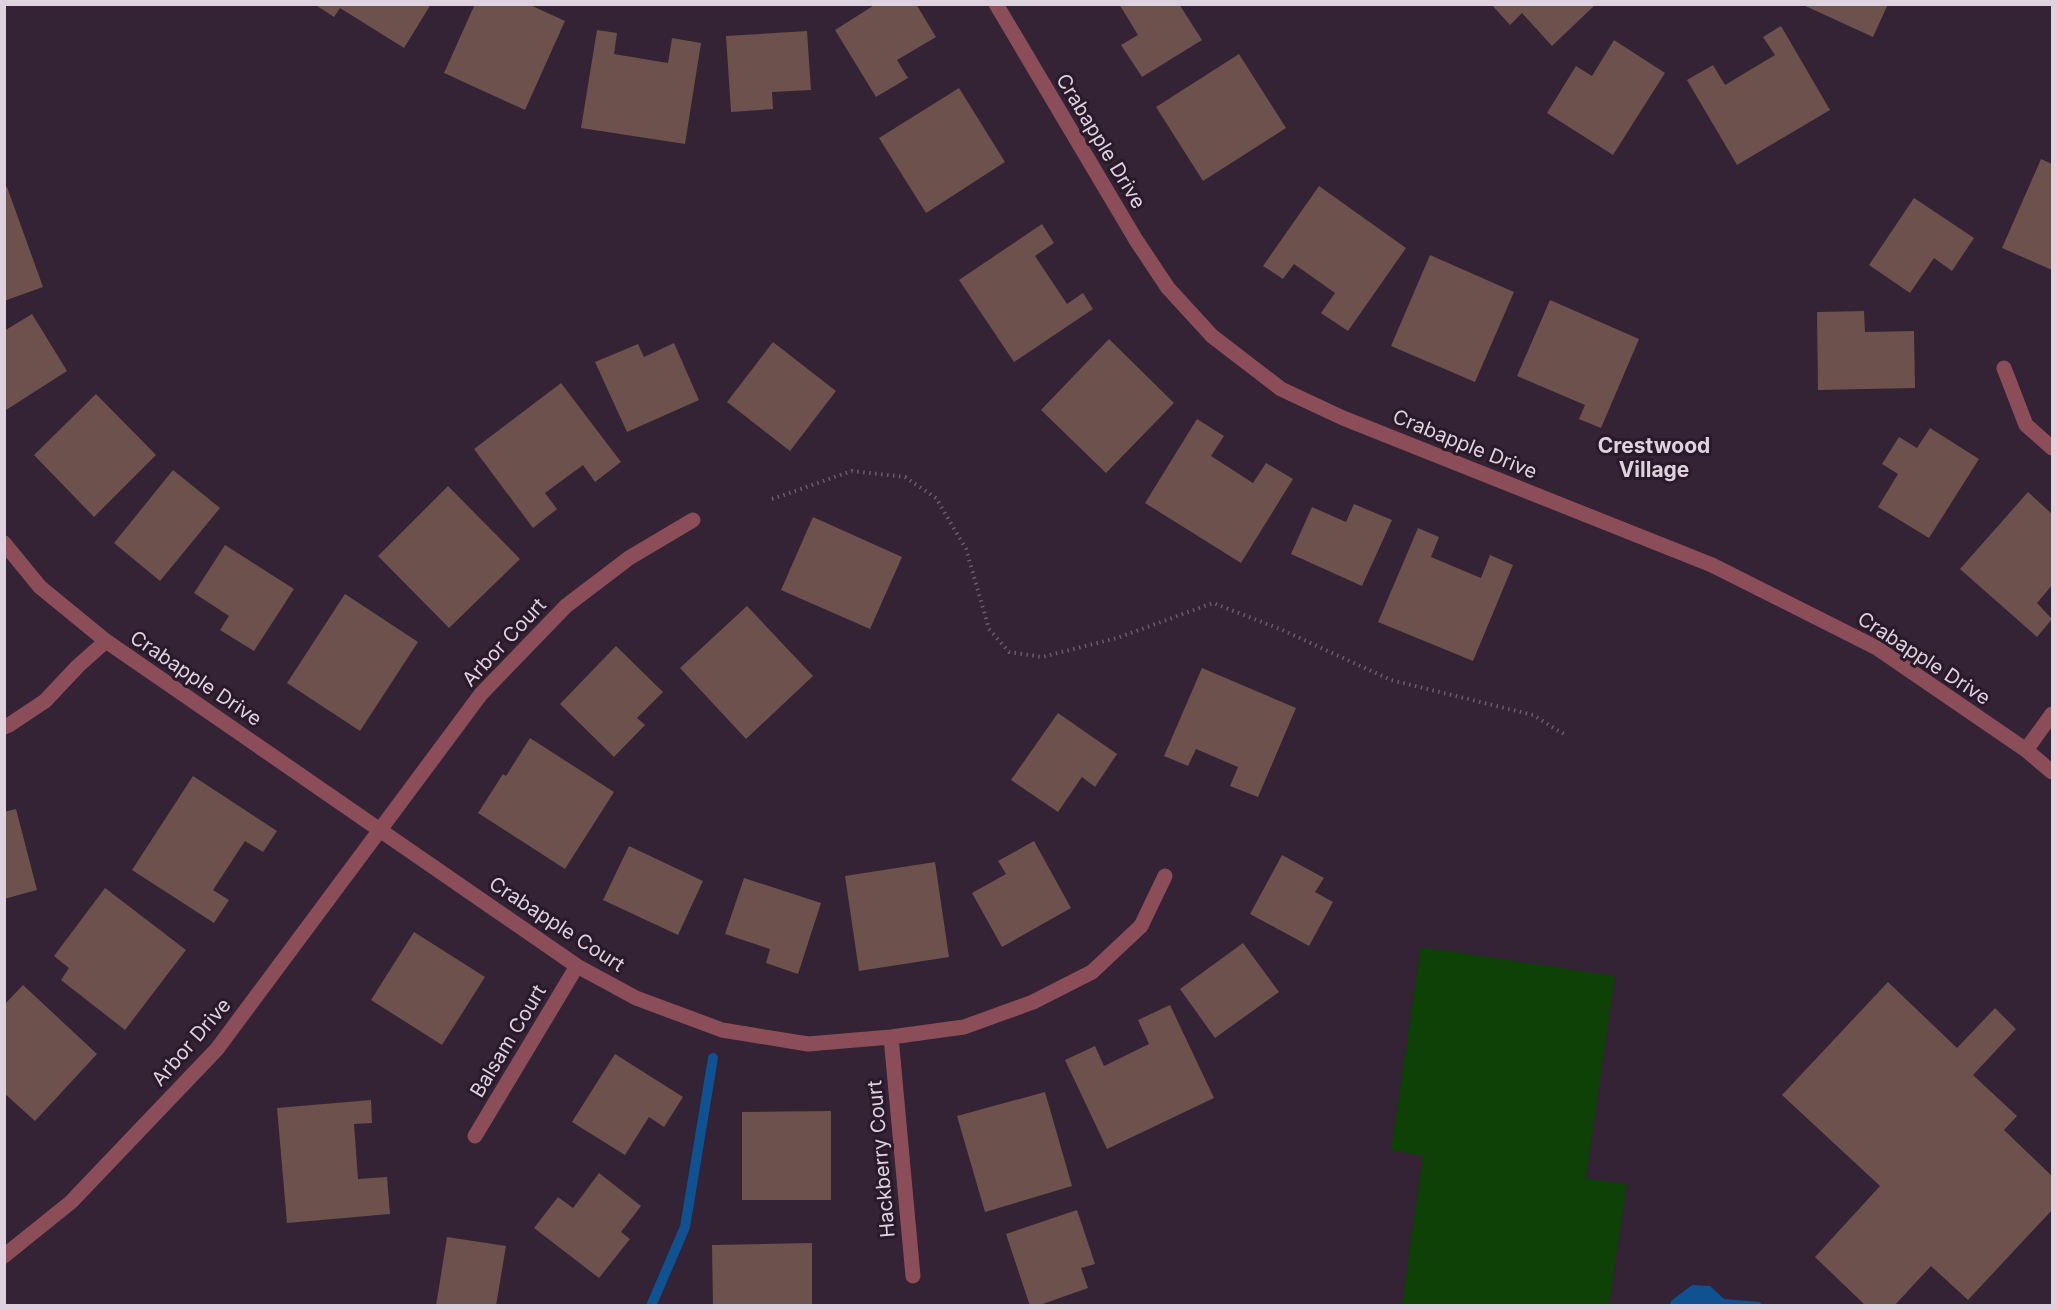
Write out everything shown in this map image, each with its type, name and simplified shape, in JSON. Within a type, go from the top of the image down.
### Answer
[{"type":"street","name":"Crabapple Drive","points":[[996,4],[1136,240],[1168,288],[1212,336],[1281,389],[1343,418],[1712,565],[1877,648],[2026,750],[2052,772]]},
{"type":"street","points":[[2004,368],[2026,425],[2052,448]]},
{"type":"street","name":"Arbor Court","points":[[380,829],[481,694],[566,606],[629,558],[693,520]]},
{"type":"street","name":"Crabapple Drive","points":[[4,543],[39,586],[106,641],[380,829]]},
{"type":"street","points":[[4,726],[45,701],[78,666],[106,641]]},
{"type":"street","points":[[2026,750],[2052,714]]},
{"type":"street","name":"Crabapple Court","points":[[380,829],[577,966],[636,998],[722,1030],[808,1044],[891,1037],[964,1027],[1033,1002],[1092,972],[1141,926],[1165,876]]},
{"type":"street","name":"Arbor Drive","points":[[4,1256],[71,1202],[218,1049],[380,829]]},
{"type":"street","name":"Balsam Court","points":[[475,1136],[577,966]]},
{"type":"street","name":"Hackberry Court","points":[[891,1037],[913,1276]]},
{"type":"path","points":[[772,499],[852,471],[905,477],[936,498],[966,549],[989,629],[1009,652],[1042,657],[1118,638],[1213,603],[1280,629],[1391,680],[1533,715],[1567,736]]},
{"type":"green space","points":[[1421,947],[1615,976],[1586,1178],[1627,1184],[1609,1305],[1402,1305],[1423,1156],[1391,1150]]},
{"type":"water","points":[[1692,1285],[1710,1286],[1724,1299],[1760,1302],[1762,1305],[1670,1305],[1671,1301]]},
{"type":"building","points":[[314,4],[431,4],[404,48],[340,8],[334,17]]},
{"type":"building","points":[[475,4],[528,4],[565,21],[525,110],[444,73]]},
{"type":"building","points":[[876,4],[916,4],[936,37],[897,60],[908,78],[876,97],[835,30]]},
{"type":"building","points":[[1119,4],[1179,4],[1202,40],[1142,77],[1121,45],[1138,35]]},
{"type":"building","points":[[1491,4],[1596,4],[1552,46],[1522,13],[1510,25]]},
{"type":"building","points":[[1801,4],[1888,4],[1873,37]]},
{"type":"building","points":[[1781,26],[1830,110],[1737,165],[1687,80],[1713,65],[1725,85],[1775,55],[1763,37]]},
{"type":"building","points":[[597,30],[617,33],[614,54],[668,63],[672,38],[701,43],[685,144],[581,128]]},
{"type":"building","points":[[807,31],[811,90],[772,92],[773,109],[731,112],[726,36]]},
{"type":"building","points":[[1614,40],[1665,73],[1613,155],[1547,113],[1576,66],[1592,76]]},
{"type":"building","points":[[1239,54],[1286,128],[1203,181],[1156,107]]},
{"type":"building","points":[[959,88],[1005,162],[926,213],[879,138]]},
{"type":"building","points":[[2041,159],[2052,164],[2052,270],[2002,248]]},
{"type":"building","points":[[1319,186],[1406,248],[1348,331],[1321,313],[1335,293],[1294,264],[1283,279],[1263,266]]},
{"type":"building","points":[[7,187],[43,287],[4,301],[4,188]]},
{"type":"building","points":[[1914,198],[1974,238],[1952,271],[1934,258],[1910,293],[1869,265]]},
{"type":"building","points":[[1042,224],[1054,243],[1035,256],[1067,304],[1083,293],[1093,309],[1014,362],[959,280]]},
{"type":"building","points":[[1430,255],[1514,292],[1475,382],[1391,346]]},
{"type":"building","points":[[1550,300],[1639,339],[1601,428],[1579,419],[1585,405],[1517,376]]},
{"type":"building","points":[[1864,311],[1865,332],[1914,331],[1915,388],[1818,390],[1817,312]]},
{"type":"building","points":[[32,314],[67,371],[6,410],[4,407],[4,331]]},
{"type":"building","points":[[1109,339],[1174,403],[1106,473],[1041,410]]},
{"type":"building","points":[[773,342],[836,391],[790,451],[727,402]]},
{"type":"building","points":[[674,343],[699,400],[627,432],[595,362],[638,344],[644,357]]},
{"type":"building","points":[[561,383],[621,462],[595,482],[583,465],[545,493],[557,509],[533,528],[474,449]]},
{"type":"building","points":[[96,394],[156,455],[94,517],[34,455]]},
{"type":"building","points":[[1197,419],[1224,436],[1211,456],[1253,483],[1266,463],[1293,479],[1241,563],[1145,503]]},
{"type":"building","points":[[1930,428],[1979,459],[1929,538],[1878,507],[1898,474],[1882,464],[1899,437],[1917,448]]},
{"type":"building","points":[[173,470],[220,508],[160,581],[114,543]]},
{"type":"building","points":[[448,486],[520,559],[449,628],[378,556]]},
{"type":"building","points":[[2028,492],[2052,514],[2052,585],[2037,603],[2052,619],[2037,637],[1960,569]]},
{"type":"building","points":[[1354,504],[1392,520],[1362,586],[1291,554],[1312,507],[1346,522]]},
{"type":"building","points":[[813,517],[902,557],[870,629],[781,590]]},
{"type":"building","points":[[1418,528],[1439,537],[1431,557],[1481,578],[1490,555],[1513,565],[1473,661],[1378,622]]},
{"type":"building","points":[[225,545],[294,589],[254,651],[220,630],[229,616],[194,593]]},
{"type":"building","points":[[345,594],[418,642],[360,731],[287,683]]},
{"type":"building","points":[[747,606],[813,676],[746,739],[680,668]]},
{"type":"building","points":[[616,646],[663,692],[637,718],[645,725],[614,757],[560,704]]},
{"type":"building","points":[[1202,668],[1296,708],[1258,797],[1230,786],[1238,767],[1196,749],[1188,766],[1164,756]]},
{"type":"building","points":[[1058,713],[1117,754],[1095,787],[1082,777],[1058,812],[1011,780]]},
{"type":"building","points":[[530,738],[614,792],[565,869],[478,813],[503,774],[506,776]]},
{"type":"building","points":[[193,776],[277,831],[263,852],[245,841],[213,890],[229,900],[214,923],[132,870]]},
{"type":"building","points":[[16,809],[37,890],[4,899],[4,812]]},
{"type":"building","points":[[1034,841],[1071,908],[1002,947],[972,893],[1006,874],[998,861]]},
{"type":"building","points":[[629,846],[703,881],[678,935],[603,900]]},
{"type":"building","points":[[1282,855],[1324,878],[1315,892],[1333,902],[1309,946],[1250,914]]},
{"type":"building","points":[[935,862],[949,957],[859,971],[845,876]]},
{"type":"building","points":[[744,878],[821,903],[798,974],[766,963],[770,949],[725,934]]},
{"type":"building","points":[[105,888],[186,950],[125,1030],[61,980],[69,968],[54,956]]},
{"type":"building","points":[[414,932],[485,977],[442,1045],[371,1000]]},
{"type":"building","points":[[1243,943],[1279,992],[1215,1038],[1180,989]]},
{"type":"building","points":[[1888,982],[1957,1048],[1995,1008],[2016,1029],[1973,1075],[2017,1116],[2004,1130],[2052,1176],[2052,1210],[1968,1300],[1931,1266],[1894,1306],[1866,1306],[1815,1257],[1880,1186],[1782,1095]]},
{"type":"building","points":[[23,985],[97,1054],[35,1121],[4,1093],[4,1005]]},
{"type":"building","points":[[1170,1005],[1214,1098],[1107,1149],[1065,1060],[1095,1046],[1104,1066],[1149,1044],[1138,1020]]},
{"type":"building","points":[[615,1054],[683,1097],[664,1127],[649,1117],[625,1155],[572,1122]]},
{"type":"building","points":[[1045,1092],[1072,1186],[985,1212],[957,1116]]},
{"type":"building","points":[[371,1100],[372,1123],[354,1124],[358,1179],[387,1177],[390,1214],[287,1223],[277,1108]]},
{"type":"building","points":[[831,1111],[831,1200],[742,1200],[742,1112]]},
{"type":"building","points":[[599,1173],[641,1206],[621,1232],[630,1239],[599,1278],[534,1228],[558,1197],[573,1208]]},
{"type":"building","points":[[1077,1210],[1095,1264],[1081,1268],[1088,1288],[1037,1306],[1030,1306],[1006,1234]]},
{"type":"building","points":[[447,1237],[506,1246],[496,1306],[436,1306]]},
{"type":"building","points":[[812,1243],[812,1306],[713,1306],[712,1245]]},
{"type":"waterway","points":[[651,1306],[685,1227],[713,1058]]},
{"type":"district","name":"Crestwood Village","points":[[1654,457]]}]
